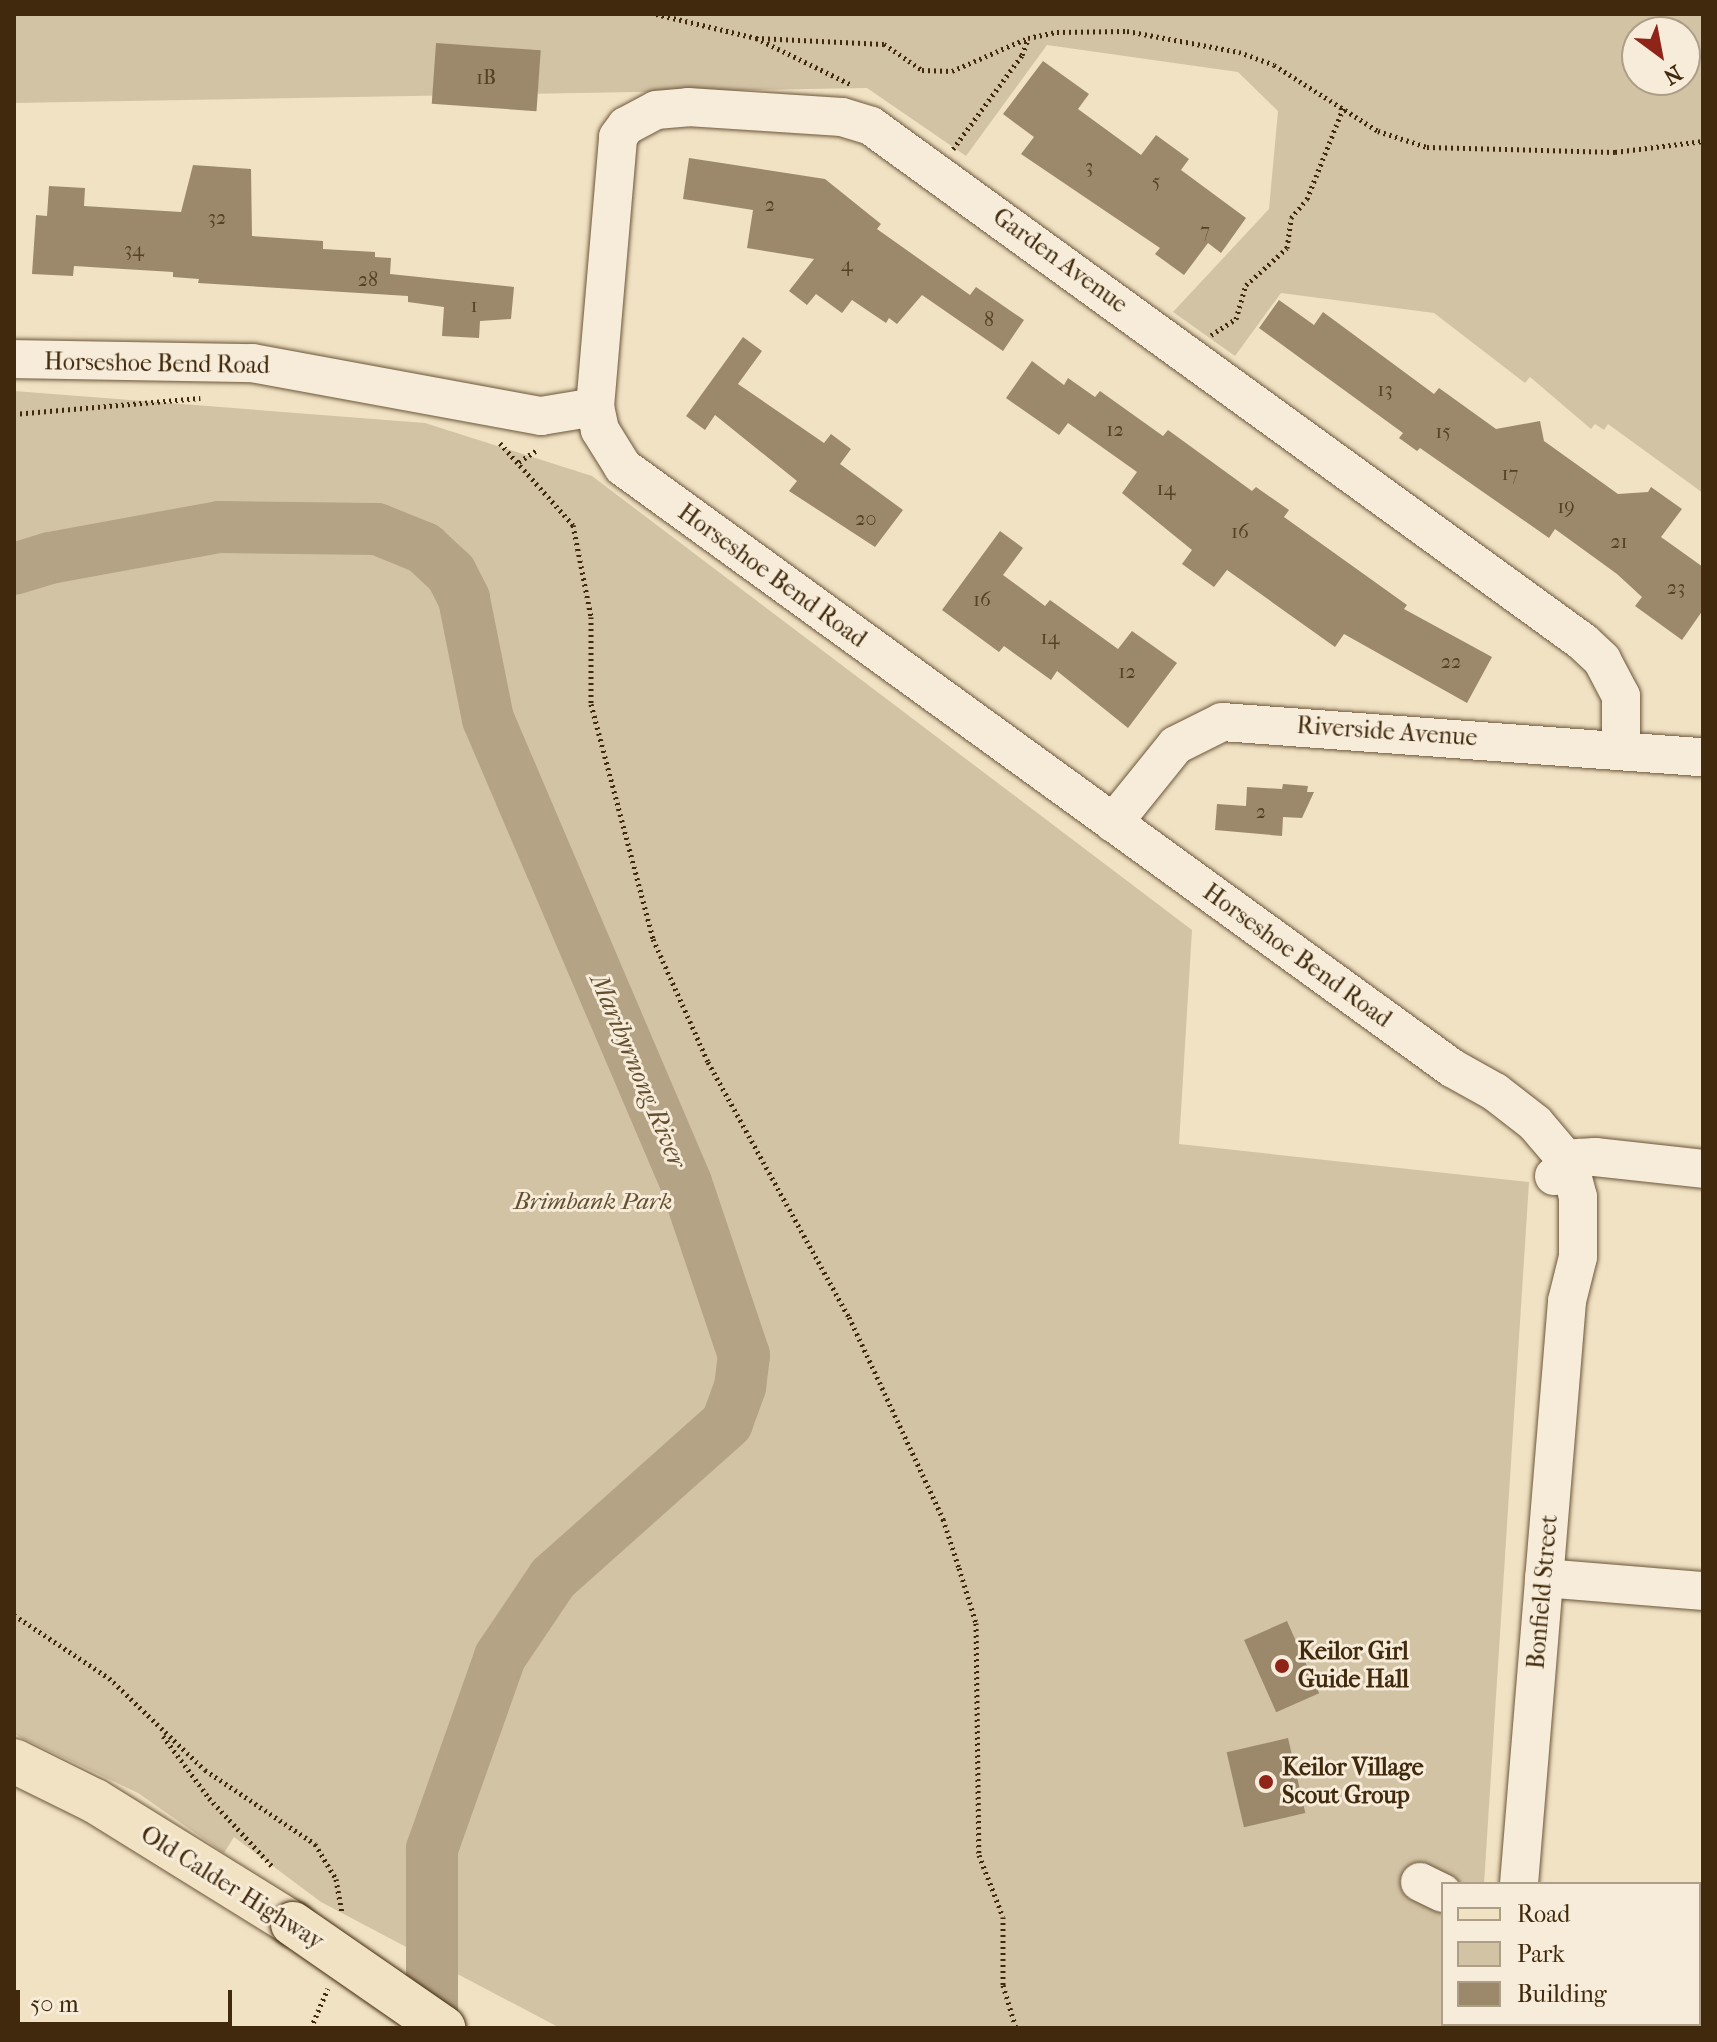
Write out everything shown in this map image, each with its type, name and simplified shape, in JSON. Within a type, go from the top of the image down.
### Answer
[{"type":"main road","name":"Old Calder Highway","points":[[14,1761],[95,1801],[293,1924],[443,2028]]},
{"type":"street","points":[[595,407],[614,145],[626,126],[656,110],[688,107],[864,122]]},
{"type":"street","name":"Garden Avenue","points":[[864,122],[1583,642],[1602,660],[1621,696],[1621,750]]},
{"type":"street","name":"Horseshoe Bend Road","points":[[14,359],[252,363],[541,416],[595,407],[600,430],[623,467],[1452,1068],[1495,1092],[1535,1123],[1566,1174]]},
{"type":"street","name":"Riverside Avenue","points":[[1113,823],[1176,745],[1222,722],[1703,757]]},
{"type":"street","points":[[1566,1174],[1648,1164],[1703,1169]]},
{"type":"street","name":"Bonfield Street","points":[[1519,1882],[1567,1301],[1561,1199],[1566,1174]]},
{"type":"street","points":[[1544,1578],[1703,1591]]},
{"type":"path","points":[[656,14],[756,38],[848,79],[863,102],[864,122]]},
{"type":"path","points":[[756,38],[884,44],[922,70],[952,71],[1028,38],[1057,32],[1127,31],[1239,52],[1297,76],[1378,131],[1451,150],[1615,152],[1703,141]]},
{"type":"path","points":[[949,155],[1022,55],[1028,38]]},
{"type":"path","points":[[1203,341],[1236,319],[1246,285],[1287,248],[1291,218],[1307,199],[1344,106]]},
{"type":"path","points":[[14,414],[205,398]]},
{"type":"path","points":[[487,436],[501,443],[551,494],[573,525],[591,617],[591,704],[653,939],[708,1062],[849,1317],[955,1555],[976,1623],[979,1855],[1003,1917],[1003,1985],[1016,2028]]},
{"type":"path","points":[[14,1615],[109,1678],[205,1770],[324,1853],[336,1879],[344,1929]]},
{"type":"path","points":[[156,1725],[209,1798],[277,1872]]},
{"type":"path","points":[[311,2028],[335,1973]]},
{"type":"green space","points":[[14,14],[1703,14],[1703,493],[1608,424],[1604,430],[1595,424],[1591,429],[1530,377],[1525,383],[1434,313],[1281,293],[1235,356],[1173,312],[1269,209],[1278,111],[1238,72],[1047,45],[966,156],[867,88],[14,103]]},
{"type":"green space","name":"Brimbank Park","points":[[14,391],[425,423],[592,476],[1192,930],[1179,1144],[1529,1182],[1484,1882],[1441,1882],[1441,2026],[1475,2028],[560,2028],[321,1902],[234,1837],[224,1853],[138,1793],[14,1734]]},
{"type":"building","points":[[436,43],[541,50],[536,111],[432,104]]},
{"type":"building","points":[[1043,61],[1089,94],[1078,109],[1141,155],[1156,135],[1189,159],[1181,170],[1246,218],[1221,253],[1208,243],[1184,275],[1155,254],[1160,248],[1021,154],[1034,137],[1003,114]]},
{"type":"building","points":[[689,158],[825,179],[881,224],[877,229],[970,295],[976,287],[1024,320],[1003,351],[922,295],[897,324],[889,318],[886,323],[852,300],[842,313],[816,294],[807,305],[789,291],[814,259],[747,248],[753,210],[683,199]]},
{"type":"building","points":[[193,165],[251,169],[252,236],[323,241],[323,249],[375,252],[375,257],[391,258],[390,274],[514,287],[511,319],[480,321],[479,338],[442,336],[444,307],[408,302],[408,296],[198,283],[199,279],[173,277],[173,272],[74,266],[73,276],[32,274],[36,215],[47,216],[49,186],[85,188],[84,206],[181,212]]},
{"type":"building","points":[[1279,300],[1314,325],[1323,312],[1434,394],[1439,388],[1496,429],[1540,421],[1544,441],[1618,494],[1648,492],[1651,487],[1682,509],[1661,537],[1703,567],[1703,610],[1682,640],[1635,606],[1642,597],[1617,574],[1555,529],[1549,538],[1420,448],[1417,451],[1399,438],[1403,433],[1259,328]]},
{"type":"building","points":[[743,337],[762,351],[738,384],[824,443],[831,434],[851,449],[840,464],[903,510],[875,547],[789,491],[797,481],[715,415],[705,430],[686,416]]},
{"type":"building","points":[[1032,361],[1064,385],[1068,378],[1095,397],[1100,391],[1163,436],[1168,430],[1252,491],[1256,487],[1289,510],[1284,517],[1407,605],[1404,609],[1492,657],[1467,703],[1344,634],[1335,647],[1227,570],[1214,587],[1182,564],[1192,550],[1122,493],[1137,472],[1068,423],[1059,435],[1006,398]]},
{"type":"building","points":[[1000,531],[1023,548],[1003,575],[1045,606],[1050,600],[1118,649],[1132,631],[1177,663],[1128,728],[1057,671],[1051,680],[1004,646],[999,652],[942,610]]},
{"type":"building","points":[[1283,784],[1308,786],[1307,792],[1314,792],[1302,818],[1283,817],[1282,836],[1215,830],[1217,804],[1246,806],[1247,787],[1282,789]]},
{"type":"building","name":"Keilor Girl Guide Hall","points":[[1287,1621],[1319,1693],[1276,1712],[1244,1640]]},
{"type":"building","name":"Keilor Village Scout Group","points":[[1288,1738],[1305,1813],[1244,1827],[1227,1752]]},
{"type":"waterway","name":"Maribyrnong River","points":[[14,569],[50,558],[219,527],[377,529],[424,548],[451,573],[464,599],[488,719],[686,1183],[744,1355],[740,1387],[727,1423],[553,1578],[500,1657],[432,1849],[432,2028]]},
{"type":"place","name":"Keilor Girl Guide Hall","points":[[1282,1666]]},
{"type":"place","name":"Keilor Village Scout Group","points":[[1266,1782]]}]
